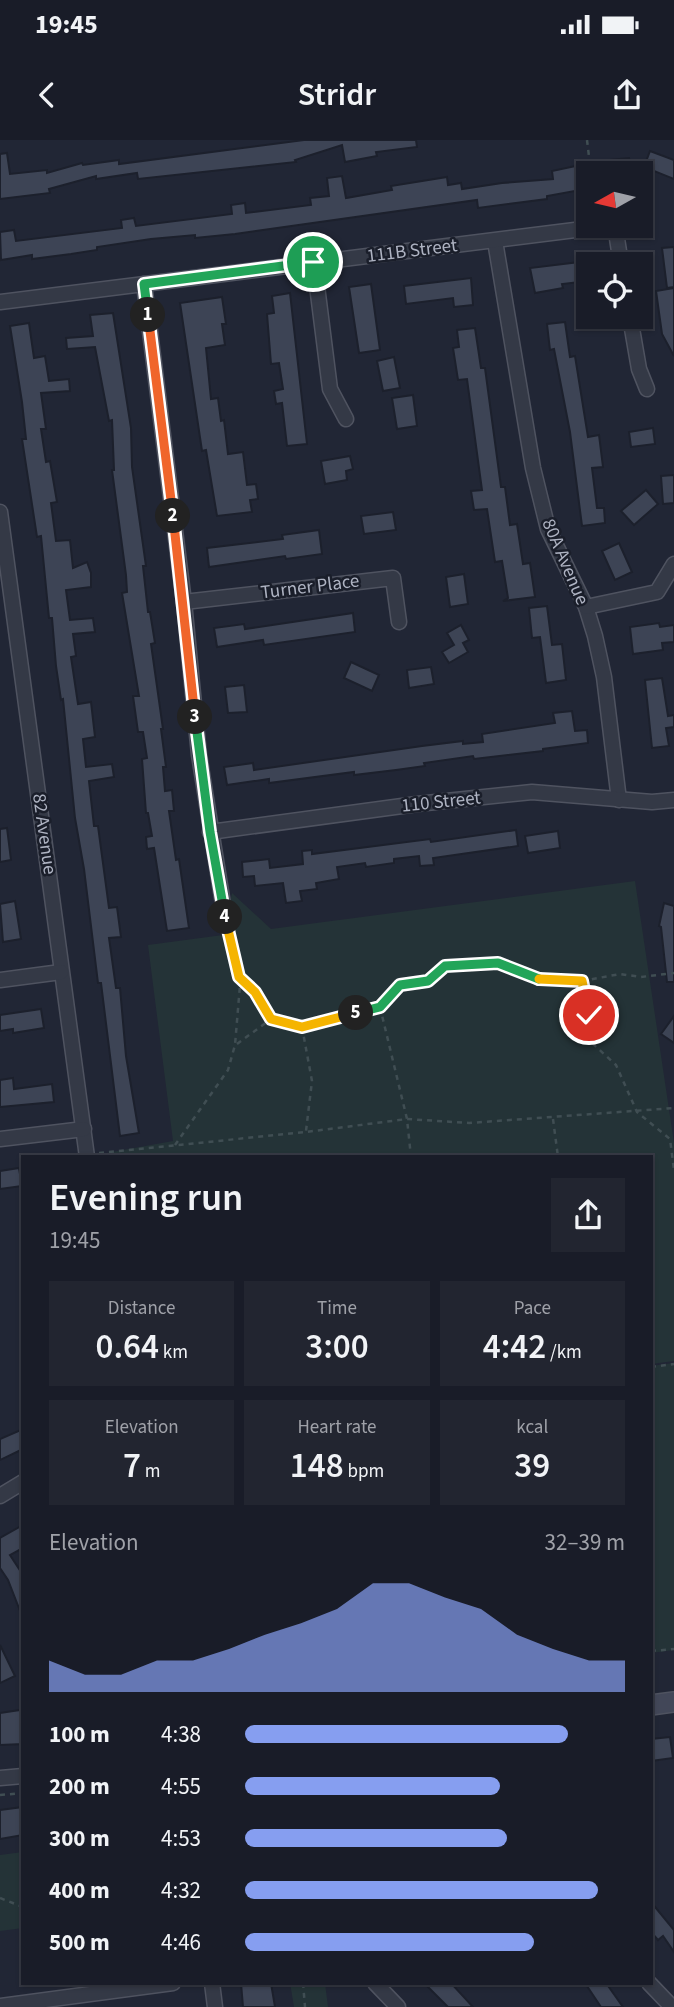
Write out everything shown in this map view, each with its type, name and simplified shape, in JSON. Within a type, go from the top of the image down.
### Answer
[{"type":"street","name":"111B Street","points":[[0,302],[599,227],[616,232],[619,252]]},
{"type":"street","name":"80A Avenue","points":[[495,241],[533,468],[548,529],[586,607],[595,636],[604,677],[620,800]]},
{"type":"street","points":[[313,262],[330,389],[346,419]]},
{"type":"street","points":[[144,284],[184,602],[199,755],[223,910]]},
{"type":"street","points":[[632,329],[639,369],[647,389]]},
{"type":"street","name":"82 Avenue","points":[[0,512],[61,972],[84,1129],[93,1155]]},
{"type":"street","points":[[586,607],[657,592],[674,564]]},
{"type":"street","name":"Turner Place","points":[[184,602],[393,578],[399,622]]},
{"type":"street","name":"110 Street","points":[[210,832],[417,804],[532,792],[652,802],[674,800]]},
{"type":"street","points":[[0,980],[61,972]]},
{"type":"street","points":[[0,1139],[84,1129]]},
{"type":"street","points":[[0,1496],[21,1483]]},
{"type":"street","points":[[653,1705],[674,1702]]},
{"type":"street","points":[[0,1778],[21,1776]]},
{"type":"street","points":[[0,2007],[159,1985]]},
{"type":"street","points":[[212,1985],[215,2007]]},
{"type":"street","points":[[377,1985],[398,2007]]},
{"type":"street","points":[[651,1985],[672,2007]]},
{"type":"path","points":[[587,140],[590,161]]},
{"type":"path","points":[[175,1145],[228,1070],[235,1045],[240,985],[223,910]]},
{"type":"path","points":[[239,977],[255,992],[271,1019],[302,1027],[380,1007],[400,985],[428,981],[445,966],[498,963],[541,979],[582,981],[620,974],[641,977],[674,973]]},
{"type":"path","points":[[582,981],[592,1043],[616,1065],[637,1112],[670,1139],[674,1170]]},
{"type":"path","points":[[380,1007],[407,1119],[411,1155]]},
{"type":"path","points":[[235,1045],[271,1019]]},
{"type":"path","points":[[302,1027],[312,1081],[306,1132]]},
{"type":"path","points":[[93,1155],[407,1119],[469,1123],[553,1119],[674,1108]]},
{"type":"path","points":[[553,1119],[558,1155]]},
{"type":"path","points":[[653,1367],[674,1364]]},
{"type":"path","points":[[653,1651],[674,1649]]},
{"type":"path","points":[[0,1795],[21,1793]]},
{"type":"path","points":[[0,1898],[21,1906]]},
{"type":"path","points":[[303,1985],[306,2007]]},
{"type":"shaded area","points":[[635,881],[674,1143],[674,1361],[653,1364],[653,1155],[101,1155],[173,1141],[148,945],[223,935],[232,893],[271,929]]},
{"type":"shaded area","points":[[674,1363],[674,1650],[653,1653],[653,1366]]},
{"type":"shaded area","points":[[21,1852],[21,1928],[0,1931],[0,1855]]},
{"type":"shaded area","points":[[290,1985],[325,1985],[328,2007],[294,2007]]},
{"type":"building","points":[[304,140],[416,140],[417,147],[376,152],[377,156],[345,162],[342,145],[295,160],[296,162],[138,179],[137,173],[96,179],[96,176],[49,189],[50,193],[0,199],[0,154],[7,153],[10,174],[47,170],[47,173],[82,163],[119,160],[119,164]]},
{"type":"building","points":[[650,151],[674,160],[674,179],[653,171],[653,161],[646,161]]},
{"type":"building","points":[[629,158],[629,161],[599,161]]},
{"type":"building","points":[[576,166],[576,191],[547,196],[547,199],[478,208],[477,200],[235,234],[151,239],[71,254],[32,259],[32,255],[1,260],[0,232],[14,230],[16,241],[122,228],[121,220],[134,218],[136,226],[232,214],[231,205],[245,203],[246,213],[311,205],[310,198],[329,196],[327,178],[342,176],[346,198],[392,190],[391,186],[447,177],[448,185],[461,183],[462,189],[553,179],[552,171]]},
{"type":"building","points":[[674,247],[674,287],[667,288],[662,248]]},
{"type":"building","points":[[576,262],[576,282],[562,284],[563,288],[535,293],[530,268]]},
{"type":"building","points":[[471,278],[473,305],[454,307],[453,298],[406,304],[404,286]]},
{"type":"building","points":[[371,284],[380,350],[359,353],[349,287]]},
{"type":"building","points":[[674,288],[674,356],[662,334],[656,291]]},
{"type":"building","points":[[290,293],[307,444],[287,446],[282,403],[276,404],[274,391],[283,389],[279,363],[271,364],[267,314],[274,313],[272,296]]},
{"type":"building","points":[[222,297],[226,324],[222,324],[225,345],[206,348],[211,399],[218,398],[228,454],[243,452],[247,485],[256,484],[258,499],[250,500],[252,512],[217,516],[206,450],[202,451],[180,303]]},
{"type":"building","points":[[113,313],[131,428],[132,467],[146,566],[143,566],[148,612],[155,643],[151,644],[163,729],[165,791],[172,790],[174,811],[169,811],[189,928],[167,931],[154,848],[147,849],[146,837],[152,836],[146,813],[142,759],[147,758],[143,732],[138,732],[133,696],[139,696],[122,593],[127,592],[112,470],[112,420],[109,421],[95,347],[67,349],[66,338],[93,336],[90,315]]},
{"type":"building","points":[[565,322],[570,357],[575,356],[588,437],[599,435],[603,467],[592,468],[597,508],[604,508],[605,523],[582,526],[570,432],[554,349],[550,350],[547,324]]},
{"type":"building","points":[[29,323],[34,358],[45,356],[49,381],[69,379],[70,391],[41,393],[46,429],[41,429],[46,462],[50,461],[57,502],[51,503],[56,541],[70,540],[73,568],[87,562],[91,573],[91,587],[66,590],[70,620],[93,618],[95,632],[73,634],[76,656],[71,657],[78,704],[91,702],[95,737],[83,739],[86,767],[112,764],[114,777],[89,781],[109,908],[117,907],[121,937],[109,938],[116,988],[120,988],[126,1056],[139,1133],[120,1136],[101,983],[98,983],[75,818],[63,699],[61,700],[56,666],[52,618],[49,618],[41,536],[37,537],[22,439],[26,439],[10,326]]},
{"type":"building","points":[[475,328],[481,368],[485,368],[501,487],[505,487],[510,525],[517,524],[523,564],[530,563],[535,597],[503,601],[508,598],[502,561],[495,562],[487,509],[474,510],[471,491],[482,490],[467,379],[458,380],[453,348],[459,347],[457,330]]},
{"type":"building","points":[[394,357],[400,388],[383,391],[377,361]]},
{"type":"building","points":[[413,395],[417,426],[397,429],[392,398]]},
{"type":"building","points":[[653,428],[655,444],[631,447],[629,432]]},
{"type":"building","points":[[350,456],[353,469],[346,471],[347,480],[325,484],[321,461]]},
{"type":"building","points":[[674,475],[674,503],[663,504],[661,476]]},
{"type":"building","points":[[646,490],[658,504],[634,525],[621,511]]},
{"type":"building","points":[[393,512],[396,530],[364,534],[361,516]]},
{"type":"building","points":[[319,530],[322,554],[286,559],[285,556],[209,567],[207,548],[283,539],[282,535]]},
{"type":"building","points":[[619,543],[632,572],[615,580],[602,551]]},
{"type":"building","points":[[464,574],[468,604],[450,607],[446,577]]},
{"type":"building","points":[[547,606],[552,645],[562,644],[566,680],[546,683],[540,637],[532,638],[529,608]]},
{"type":"building","points":[[353,613],[355,632],[264,645],[263,640],[217,647],[214,628],[244,624],[245,629]]},
{"type":"building","points":[[659,623],[660,627],[674,625],[674,642],[662,643],[663,650],[633,654],[630,627]]},
{"type":"building","points":[[461,625],[469,640],[463,643],[468,652],[449,663],[442,652],[454,645],[447,633]]},
{"type":"building","points":[[351,662],[379,675],[372,691],[344,678]]},
{"type":"building","points":[[431,667],[434,684],[409,688],[407,670]]},
{"type":"building","points":[[662,678],[668,716],[674,715],[674,727],[666,728],[669,746],[652,748],[645,680]]},
{"type":"building","points":[[244,685],[247,712],[228,713],[225,687]]},
{"type":"building","points":[[572,711],[575,731],[587,730],[588,743],[474,759],[473,756],[424,763],[425,766],[354,775],[354,772],[269,783],[269,779],[227,785],[224,767],[253,763],[254,770],[422,746],[463,741],[463,744],[483,742],[482,734],[555,723],[553,713]]},
{"type":"building","points":[[7,828],[11,860],[0,862],[0,829]]},
{"type":"building","points":[[516,830],[518,846],[433,858],[434,865],[420,866],[419,856],[394,859],[394,863],[366,867],[365,863],[337,867],[339,879],[316,883],[317,889],[300,891],[302,901],[286,903],[283,883],[255,886],[254,876],[243,877],[242,862],[269,859],[270,868],[303,864],[302,851],[312,850],[312,854]]},
{"type":"building","points":[[558,831],[560,848],[528,853],[525,836]]},
{"type":"building","points":[[15,901],[21,939],[3,942],[0,904]]},
{"type":"building","points":[[664,903],[674,906],[674,982],[667,982],[659,926]]},
{"type":"building","points":[[41,1009],[44,1028],[13,1033],[13,1029],[0,1031],[0,1015]]},
{"type":"building","points":[[674,1016],[674,1043],[661,1034]]},
{"type":"building","points":[[13,1078],[14,1089],[52,1084],[54,1102],[0,1107],[0,1080]]},
{"type":"building","points":[[19,1168],[21,1186],[0,1189],[0,1171]]},
{"type":"building","points":[[21,1430],[21,1450],[0,1460],[0,1439]]},
{"type":"building","points":[[21,1526],[21,1549],[10,1555],[21,1572],[21,1613],[8,1580],[0,1568],[0,1538]]},
{"type":"building","points":[[0,1645],[15,1676],[0,1683]]},
{"type":"building","points":[[20,1710],[21,1744],[0,1745],[0,1713]]},
{"type":"building","points":[[670,1737],[673,1758],[653,1761],[653,1739]]},
{"type":"building","points":[[21,1807],[21,1835],[0,1839],[0,1810]]},
{"type":"building","points":[[653,1904],[674,1930],[674,1952],[663,1936],[658,1940],[653,1934]]},
{"type":"building","points":[[241,1985],[271,1985],[275,2007],[243,2007]]},
{"type":"building","points":[[426,1985],[453,1985],[473,2007],[448,2007]]},
{"type":"building","points":[[586,1985],[607,1985],[623,2007],[601,2007]]},
{"type":"route","points":[[313,262],[144,284],[184,602],[199,755],[223,910],[239,977],[255,992],[271,1019],[302,1027],[380,1007],[400,985],[428,981],[445,966],[498,963],[541,979],[582,981],[589,1015]]}]
